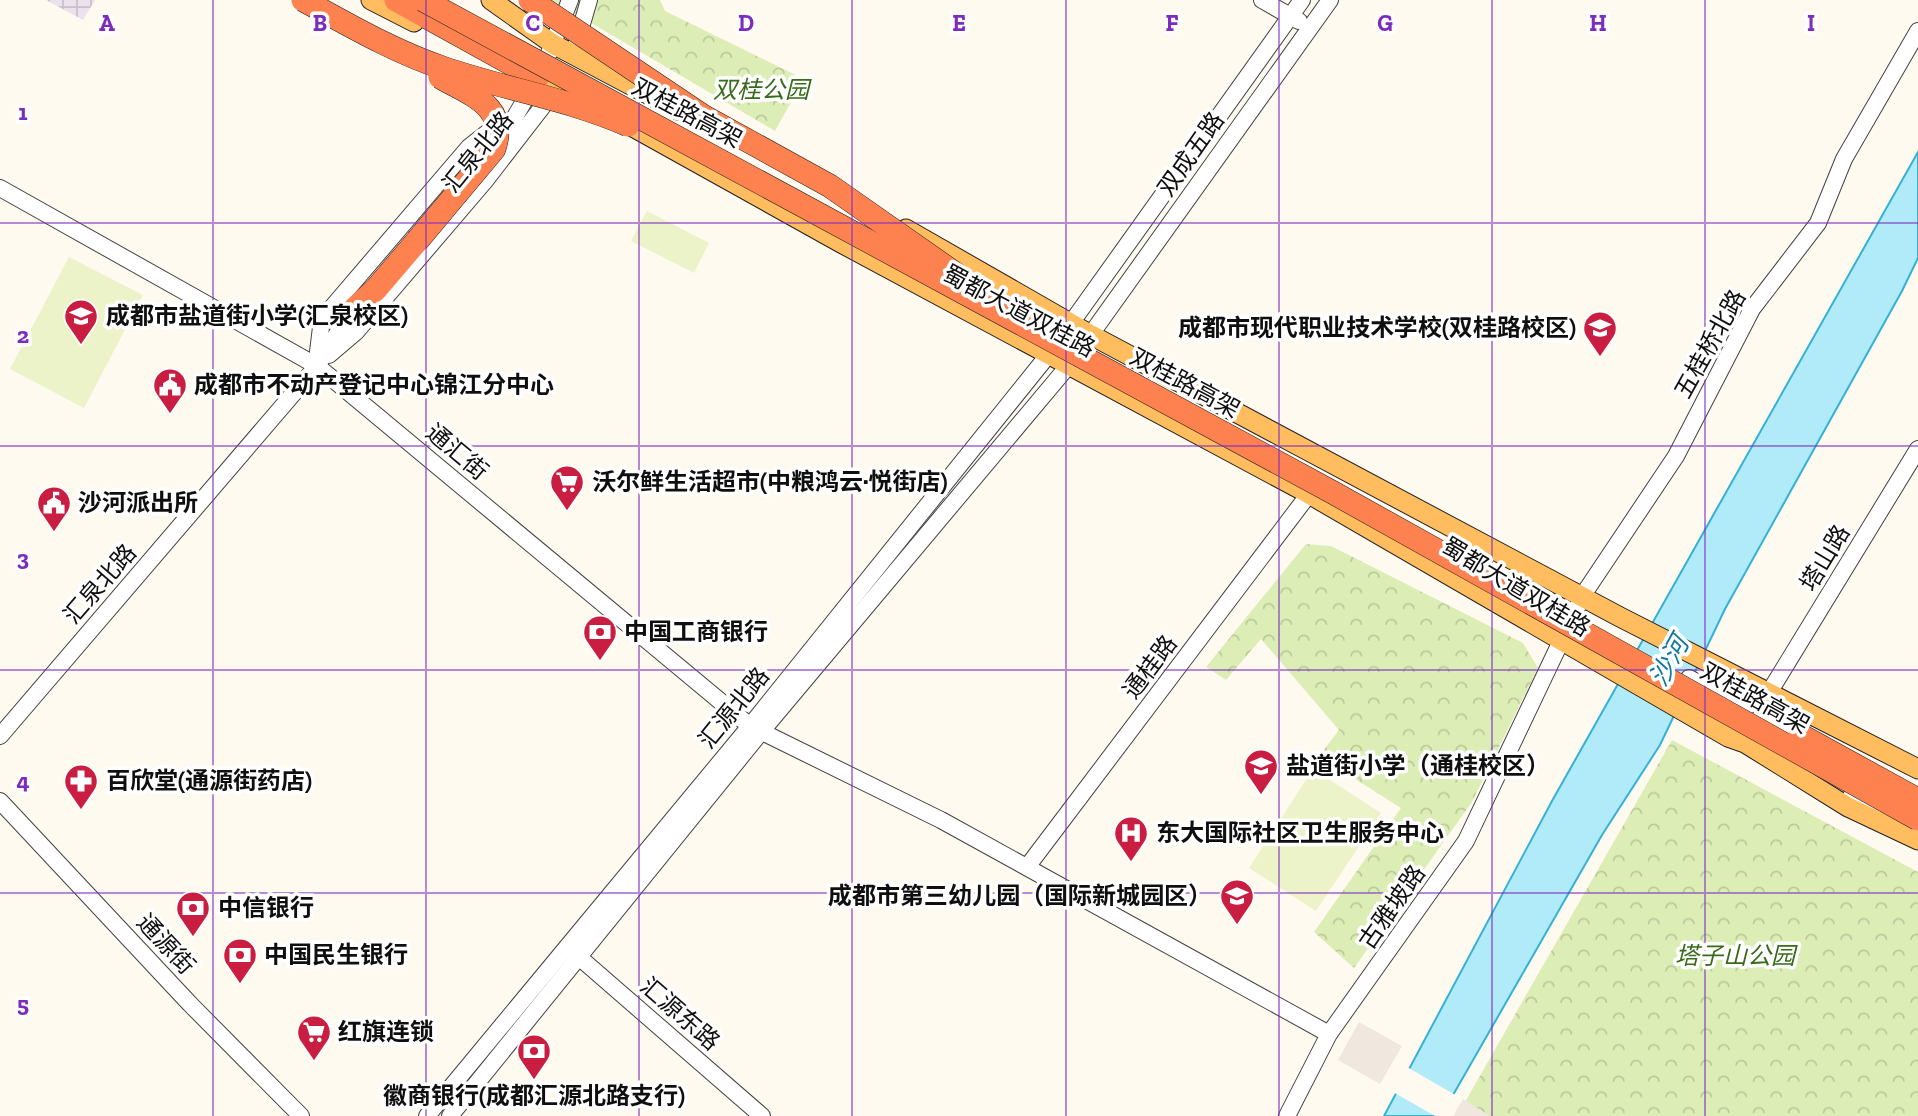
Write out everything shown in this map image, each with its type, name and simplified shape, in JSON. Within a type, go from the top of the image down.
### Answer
[{"type":"highway","points":[[303,0],[482,101],[497,118],[494,149],[376,289],[351,312]]},
{"type":"highway","points":[[396,0],[548,83]]},
{"type":"highway","name":"双桂路高架","points":[[423,0],[1354,490],[1918,800]]},
{"type":"highway","name":"双桂路高架","points":[[447,0],[1332,492],[1743,736],[1918,819]]},
{"type":"highway","points":[[530,0],[704,116],[830,186],[966,287]]},
{"type":"highway","points":[[392,48],[441,67],[611,117],[966,287]]},
{"type":"main road","name":"蜀都大道双桂路","points":[[371,0],[443,37],[548,83],[1309,494],[1562,644],[1743,736],[1849,807],[1918,838]]},
{"type":"main road","points":[[478,0],[553,44]]},
{"type":"main road","name":"蜀都大道双桂路","points":[[491,0],[553,44],[924,239],[1069,324],[1583,596],[1749,691],[1770,691],[1918,769]]},
{"type":"street","points":[[548,83],[553,44],[570,0]]},
{"type":"street","points":[[548,83],[574,55],[589,0]]},
{"type":"street","points":[[1262,0],[1310,27]]},
{"type":"street","name":"双成五路","points":[[1069,324],[1302,0]]},
{"type":"street","name":"双成五路","points":[[1091,335],[1330,0]]},
{"type":"street","name":"五桂桥北路","points":[[1562,644],[1583,596],[1676,456],[1752,309],[1818,223],[1844,159],[1918,31]]},
{"type":"street","name":"汇泉北路","points":[[317,366],[363,292],[509,127],[525,102],[548,83]]},
{"type":"street","name":"汇泉北路","points":[[0,736],[317,366],[356,332],[485,181],[548,83]]},
{"type":"street","points":[[317,366],[321,319],[469,147],[525,102]]},
{"type":"street","name":"通汇街","points":[[0,188],[317,366],[755,729],[941,820],[1329,1034]]},
{"type":"street","name":"汇源北路","points":[[450,1116],[573,952],[755,729],[1049,354],[1069,324]]},
{"type":"street","name":"汇源北路","points":[[755,729],[1069,365],[1091,335]]},
{"type":"street","name":"塔山路","points":[[1770,691],[1918,449]]},
{"type":"street","name":"通桂路","points":[[1027,867],[1309,494]]},
{"type":"street","points":[[1562,644],[1582,632],[1612,638],[1723,697],[1749,691]]},
{"type":"street","name":"古雅坡路","points":[[1287,1116],[1329,1034],[1466,841],[1562,644]]},
{"type":"street","points":[[1743,736],[1738,735],[1740,715],[1749,704],[1770,691]]},
{"type":"street","name":"通源街","points":[[0,801],[190,1004],[301,1116]]},
{"type":"street","name":"汇源北路","points":[[427,1116],[573,952]]},
{"type":"street","name":"汇源东路","points":[[573,952],[762,1116]]},
{"type":"shaded area","points":[[46,0],[95,0],[83,20]]},
{"type":"shaded area","points":[[1359,1022],[1402,1046],[1380,1084],[1338,1060]]},
{"type":"shaded area","points":[[1463,1099],[1490,1116],[1453,1116]]},
{"type":"green space","name":"双桂公园","points":[[552,0],[660,0],[665,11],[804,79],[775,131]]},
{"type":"green space","points":[[647,211],[709,243],[694,273],[631,241]]},
{"type":"green space","points":[[69,257],[143,295],[84,408],[10,369]]},
{"type":"green space","points":[[1306,544],[1331,546],[1523,643],[1538,668],[1472,802],[1354,968],[1314,932],[1401,808],[1319,756],[1339,730],[1261,639],[1226,680],[1206,667]]},
{"type":"green space","name":"塔子山公园","points":[[1672,740],[1918,872],[1918,1116],[1457,1116]]},
{"type":"green space","points":[[1313,769],[1381,813],[1316,911],[1249,868]]},
{"type":"water","name":"沙河","points":[[1918,152],[1918,258],[1725,609],[1660,745],[1602,835],[1441,1116],[1384,1116],[1552,801]]},
{"type":"pier","points":[[1407,1067],[1457,1096],[1445,1116],[1435,1116],[1393,1092]]},
{"type":"place","name":"成都市盐道街小学(汇泉校区)","points":[[81,346]]},
{"type":"place","name":"成都市现代职业技术学校(双桂路校区)","points":[[1600,358]]},
{"type":"place","name":"成都市不动产登记中心锦江分中心","points":[[170,415]]},
{"type":"place","name":"沃尔鲜生活超市(中粮鸿云·悦街店)","points":[[567,512]]},
{"type":"place","name":"沙河派出所","points":[[54,533]]},
{"type":"place","name":"中国工商银行","points":[[600,662]]},
{"type":"place","name":"盐道街小学（通桂校区）","points":[[1261,796]]},
{"type":"place","name":"百欣堂(通源街药店)","points":[[81,811]]},
{"type":"place","name":"东大国际社区卫生服务中心","points":[[1131,863]]},
{"type":"place","name":"成都市第三幼儿园（国际新城园区）","points":[[1237,926]]},
{"type":"place","name":"中信银行","points":[[193,938]]},
{"type":"place","name":"中国民生银行","points":[[240,985]]},
{"type":"place","name":"红旗连锁","points":[[314,1062]]},
{"type":"place","name":"徽商银行(成都汇源北路支行)","points":[[534,1081]]}]
